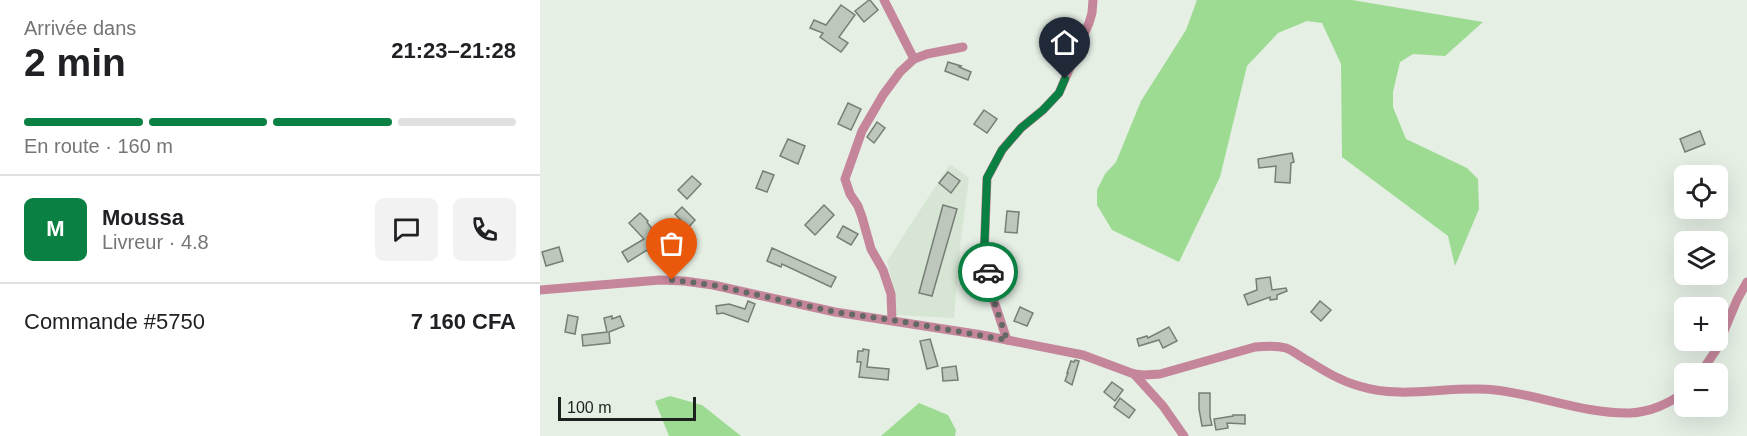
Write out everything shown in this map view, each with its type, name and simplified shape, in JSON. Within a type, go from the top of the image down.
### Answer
[{"type":"street","points":[[884,0],[914,59]]},
{"type":"street","points":[[1007,340],[993,298],[984,257],[987,178],[1002,150],[1021,128],[1059,93],[1089,23],[1093,0]]},
{"type":"street","points":[[892,320],[891,294],[883,270],[871,249],[858,206],[845,180],[862,131],[883,95],[900,72],[914,59],[963,47]]},
{"type":"street","points":[[540,290],[660,280],[713,285],[835,312],[892,320],[1083,355],[1134,374],[1160,374],[1255,347],[1270,346],[1288,348],[1334,377],[1360,387],[1392,393],[1495,390],[1606,413],[1652,410],[1674,400]]},
{"type":"street","points":[[1707,363],[1716,350],[1747,282]]},
{"type":"street","points":[[1134,374],[1163,406],[1185,436]]},
{"type":"shaded area","points":[[950,164],[969,178],[954,318],[895,315],[895,294],[887,261]]},
{"type":"green space","points":[[1197,0],[1352,0],[1483,22],[1445,56],[1413,54],[1400,62],[1393,92],[1393,107],[1406,139],[1467,168],[1478,179],[1479,209],[1455,266],[1448,236],[1342,157],[1341,64],[1322,23],[1307,21],[1278,33],[1247,66],[1220,177],[1179,262],[1112,230],[1097,205],[1097,190],[1105,174],[1116,162],[1141,101],[1186,30]]},
{"type":"green space","points":[[670,396],[702,405],[741,436],[669,436],[655,401]]},
{"type":"green space","points":[[919,403],[948,415],[956,430],[955,436],[881,436]]},
{"type":"building","points":[[869,0],[878,10],[864,22],[855,11]]},
{"type":"building","points":[[841,5],[855,15],[839,37],[848,43],[841,52],[820,37],[823,33],[810,28],[814,20],[826,25]]},
{"type":"building","points":[[948,62],[971,72],[968,80],[945,71]]},
{"type":"building","points":[[848,103],[861,109],[851,130],[838,124]]},
{"type":"building","points":[[984,110],[997,119],[987,133],[974,124]]},
{"type":"building","points":[[877,122],[885,128],[874,143],[867,137]]},
{"type":"building","points":[[1700,131],[1705,144],[1685,152],[1680,139]]},
{"type":"building","points":[[788,139],[805,146],[798,164],[780,156]]},
{"type":"building","points":[[1292,153],[1294,162],[1291,163],[1290,183],[1275,182],[1276,166],[1259,168],[1258,159]]},
{"type":"building","points":[[763,171],[774,175],[767,192],[756,188]]},
{"type":"building","points":[[948,172],[960,181],[951,193],[939,183]]},
{"type":"building","points":[[692,176],[701,184],[687,199],[678,190]]},
{"type":"building","points":[[824,205],[834,215],[815,235],[805,225]]},
{"type":"building","points":[[943,205],[957,209],[932,296],[919,293]]},
{"type":"building","points":[[682,207],[695,220],[688,228],[675,214]]},
{"type":"building","points":[[1007,211],[1019,212],[1017,233],[1005,232]]},
{"type":"building","points":[[640,213],[666,248],[653,258],[647,250],[628,262],[622,252],[644,239],[629,223]]},
{"type":"building","points":[[843,226],[858,234],[851,245],[837,237]]},
{"type":"building","points":[[559,247],[563,261],[546,266],[542,252]]},
{"type":"building","points":[[772,248],[836,277],[831,287],[782,264],[781,267],[767,261]]},
{"type":"building","points":[[1270,277],[1272,290],[1286,288],[1287,291],[1277,295],[1277,299],[1270,300],[1270,297],[1248,305],[1244,295],[1257,290],[1256,279]]},
{"type":"building","points":[[748,301],[755,304],[748,322],[723,313],[717,314],[716,306],[729,304],[745,309]]},
{"type":"building","points":[[1320,301],[1331,310],[1321,321],[1311,312]]},
{"type":"building","points":[[1020,307],[1033,313],[1027,326],[1014,321]]},
{"type":"building","points":[[568,315],[578,317],[575,334],[565,332]]},
{"type":"building","points":[[612,316],[612,319],[620,316],[624,326],[609,332],[610,343],[583,346],[582,335],[607,332],[604,318]]},
{"type":"building","points":[[1169,327],[1177,341],[1163,348],[1159,340],[1139,346],[1137,339],[1147,336],[1148,338]]},
{"type":"building","points":[[930,339],[938,366],[927,369],[920,341]]},
{"type":"building","points":[[863,349],[869,350],[867,367],[889,369],[888,380],[859,377],[861,362],[857,362],[858,351],[863,351]]},
{"type":"building","points":[[1071,361],[1079,361],[1072,385],[1065,381]]},
{"type":"building","points":[[956,366],[958,380],[943,381],[942,368]]},
{"type":"building","points":[[1112,382],[1123,390],[1115,401],[1104,392]]},
{"type":"building","points":[[1199,393],[1210,393],[1212,425],[1202,426]]},
{"type":"building","points":[[1120,398],[1135,410],[1129,418],[1114,407]]},
{"type":"building","points":[[1245,415],[1245,424],[1227,423],[1228,428],[1216,430],[1214,419]]},
{"type":"way so far","points":[[672,280],[713,285],[835,312],[1007,340],[993,298],[988,272]]},
{"type":"route","points":[[988,272],[984,257],[987,178],[1002,150],[1021,128],[1059,93],[1065,79]]}]
